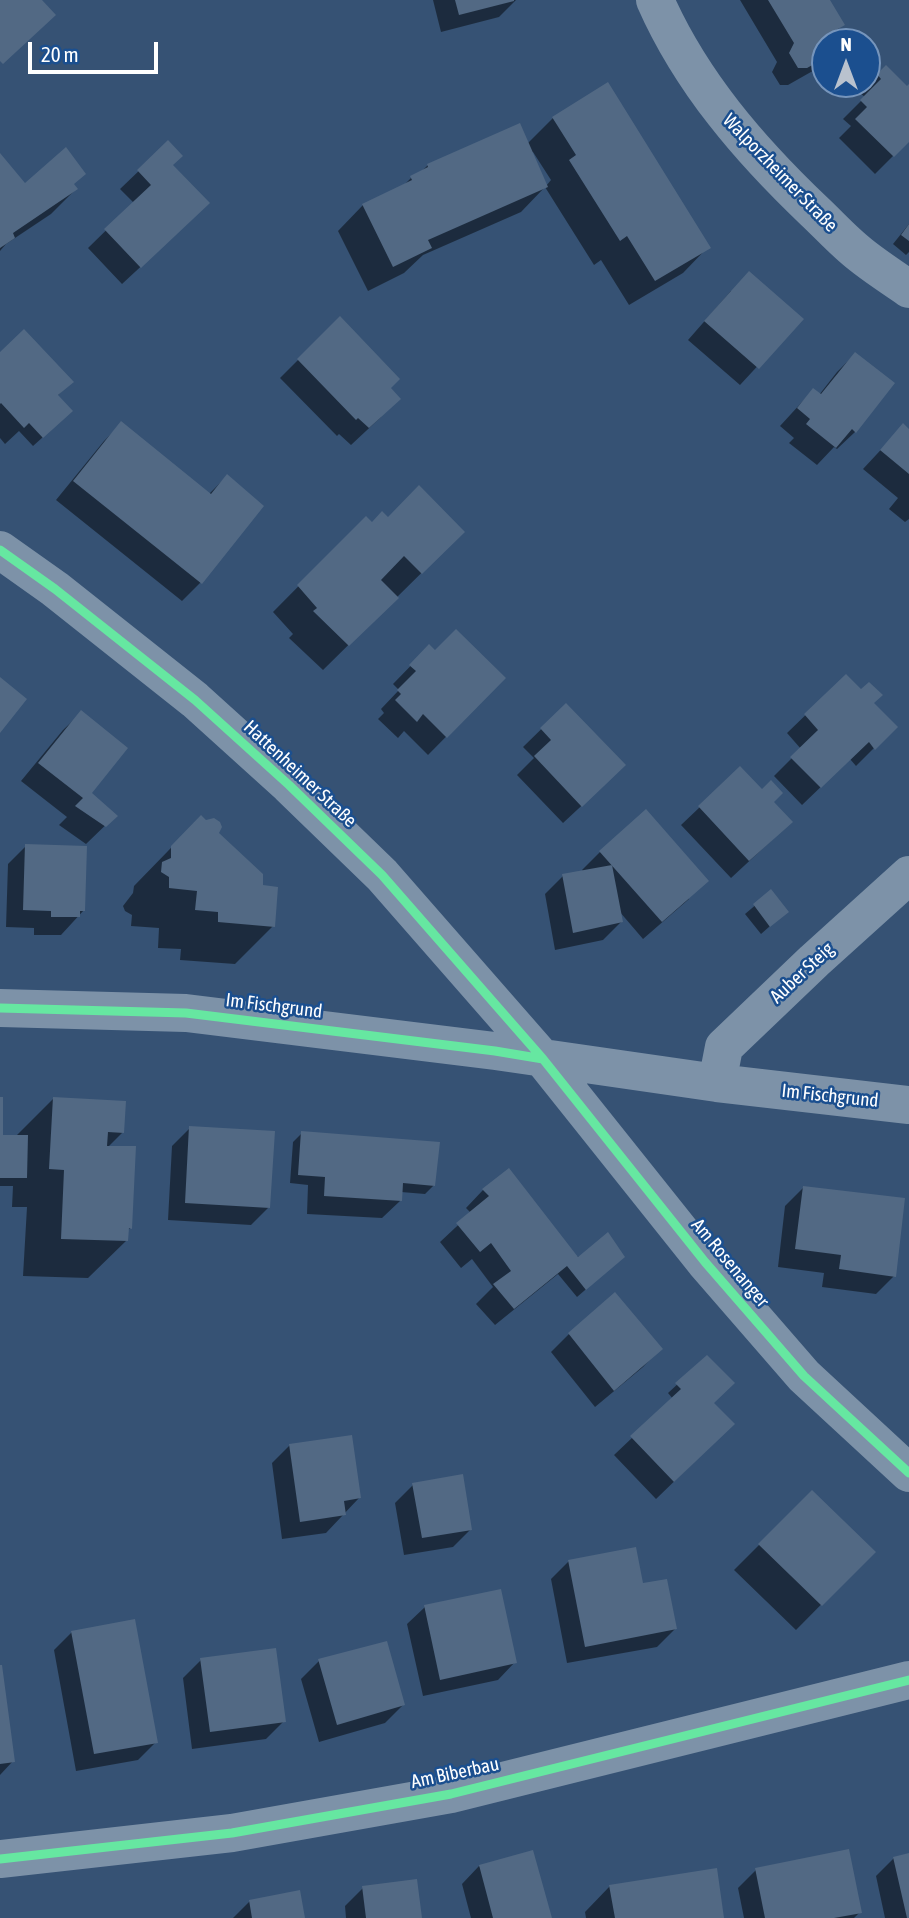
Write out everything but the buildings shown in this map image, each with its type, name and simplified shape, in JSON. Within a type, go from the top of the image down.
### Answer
[{"type":"street","name":"Walporzheimer Straße","points":[[654,0],[666,26],[715,103],[767,164],[859,254],[909,289]]},
{"type":"street","name":"Hattenheimer Straße","points":[[0,550],[55,589],[195,700],[289,785],[382,875],[543,1059]]},
{"type":"street","name":"Auber Steig","points":[[717,1083],[724,1047],[909,875]]},
{"type":"street","name":"Im Fischgrund","points":[[0,1008],[186,1013],[495,1051],[717,1083],[909,1105]]},
{"type":"street","name":"Am Rosenanger","points":[[543,1059],[705,1262],[804,1376],[909,1473]]},
{"type":"street","name":"Am Biberbau","points":[[0,1859],[232,1833],[451,1794],[909,1680]]},
{"type":"cycle path","points":[[0,550],[55,589],[195,700],[289,785],[382,875],[543,1059],[705,1262],[804,1376],[909,1473]]},
{"type":"cycle path","points":[[0,1008],[186,1013],[543,1059]]},
{"type":"cycle path","points":[[0,1859],[232,1833],[451,1794],[909,1680]]}]
